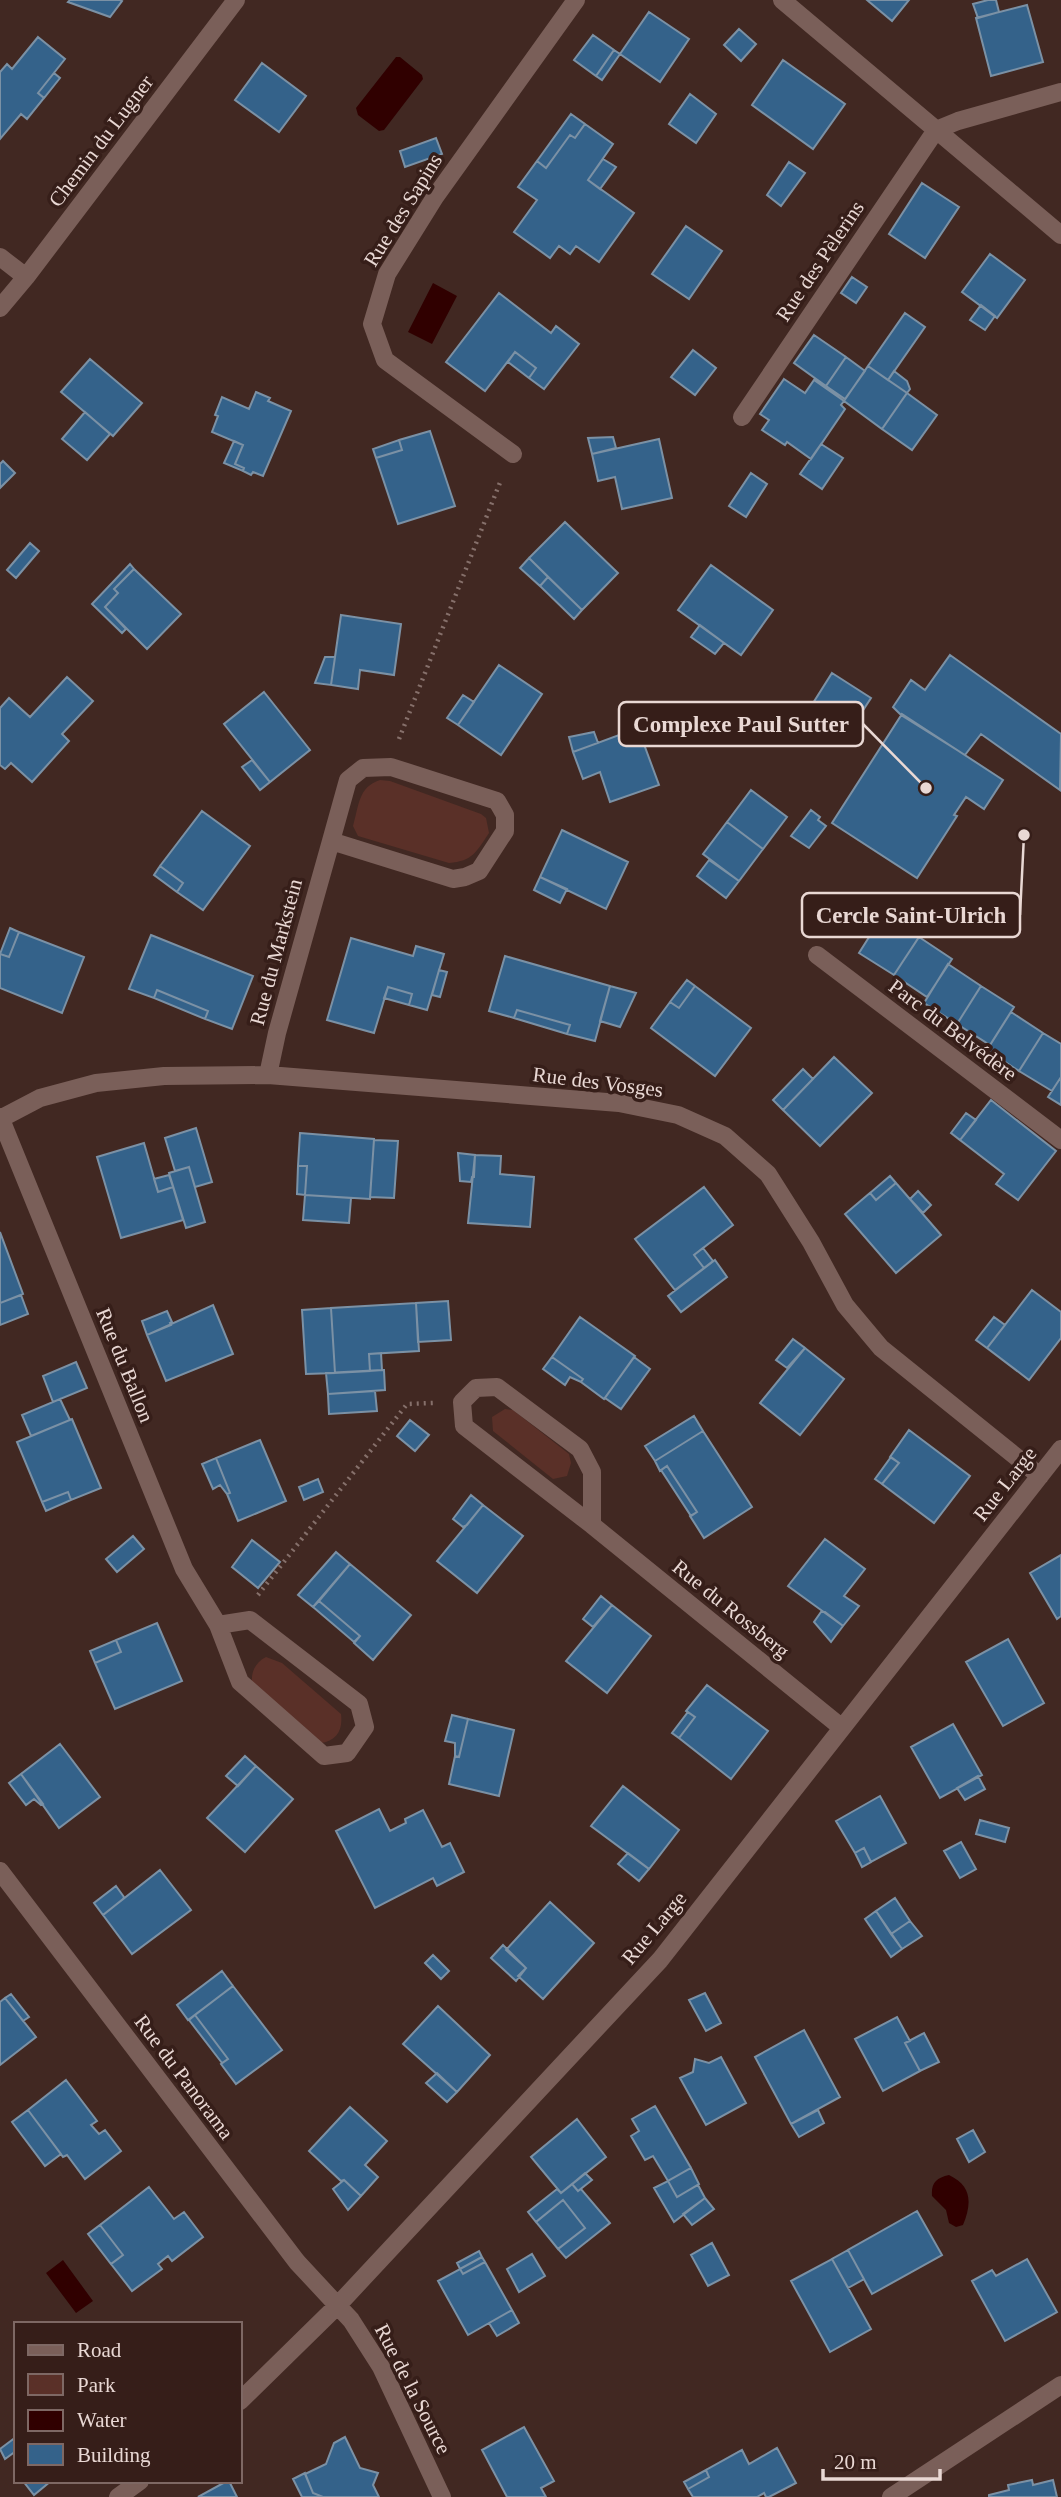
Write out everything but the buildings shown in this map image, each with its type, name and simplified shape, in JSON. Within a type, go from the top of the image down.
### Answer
[{"type":"street","name":"Chemin du Lugner","points":[[0,308],[236,0]]},
{"type":"street","name":"Rue des Sapins","points":[[513,454],[385,360],[372,324],[387,274],[435,197],[576,0]]},
{"type":"street","points":[[782,0],[1061,235]]},
{"type":"street","points":[[936,130],[958,121],[1061,92]]},
{"type":"street","name":"Rue des Pèlerins","points":[[742,417],[936,130]]},
{"type":"street","points":[[0,257],[26,277]]},
{"type":"street","name":"Rue du Markstein","points":[[268,1075],[277,1033],[348,780],[363,768],[391,766],[497,801],[506,815],[505,831],[479,871],[453,879],[331,841]]},
{"type":"street","name":"Parc du Belvédère","points":[[817,955],[1061,1140]]},
{"type":"street","name":"Rue des Vosges","points":[[0,1119],[40,1098],[96,1083],[164,1076],[268,1075],[619,1103],[678,1115],[725,1136],[768,1174],[811,1242],[845,1305],[881,1348],[1040,1476]]},
{"type":"street","name":"Rue du Ballon","points":[[0,1119],[184,1569],[218,1625],[240,1682],[324,1756],[347,1753],[365,1727],[359,1704],[250,1620]]},
{"type":"street","points":[[462,1402],[476,1388],[497,1387],[580,1449],[592,1472],[592,1525]]},
{"type":"street","name":"Rue du Rossberg","points":[[462,1402],[464,1426],[592,1525],[841,1727]]},
{"type":"street","name":"Rue Large","points":[[242,2399],[337,2306],[660,1960],[1061,1448]]},
{"type":"street","points":[[218,1625],[250,1620]]},
{"type":"street","name":"Rue du Panorama","points":[[3,1881],[297,2262],[337,2306]]},
{"type":"street","name":"Rue de la Source","points":[[337,2306],[351,2320],[381,2367],[442,2497]]},
{"type":"street","points":[[891,2497],[1061,2385]]},
{"type":"street","points":[[118,2497],[137,2483]]},
{"type":"path","points":[[391,766],[396,745],[486,513],[513,454]]},
{"type":"path","points":[[250,1620],[254,1600],[407,1404],[462,1402]]},
{"type":"green space","points":[[380,780],[390,781],[481,814],[486,818],[489,833],[469,858],[449,863],[358,836],[353,826],[360,798],[367,787]]},
{"type":"green space","points":[[505,1409],[513,1410],[569,1454],[571,1463],[567,1476],[553,1479],[493,1431],[492,1417]]},
{"type":"green space","points":[[266,1657],[282,1663],[341,1714],[340,1730],[335,1737],[320,1743],[252,1682],[255,1667]]},
{"type":"water","points":[[396,57],[400,57],[422,75],[423,79],[384,130],[379,131],[358,115],[356,108]]},
{"type":"water","points":[[433,283],[457,296],[432,344],[408,332]]},
{"type":"water","points":[[949,2175],[962,2184],[969,2202],[963,2225],[956,2227],[949,2223],[946,2210],[932,2196],[935,2182]]},
{"type":"water","points":[[63,2260],[93,2301],[76,2313],[46,2273]]},
{"type":"place","name":"Complexe Paul Sutter","points":[[926,788]]},
{"type":"place","name":"Cercle Saint-Ulrich","points":[[1024,835]]}]
